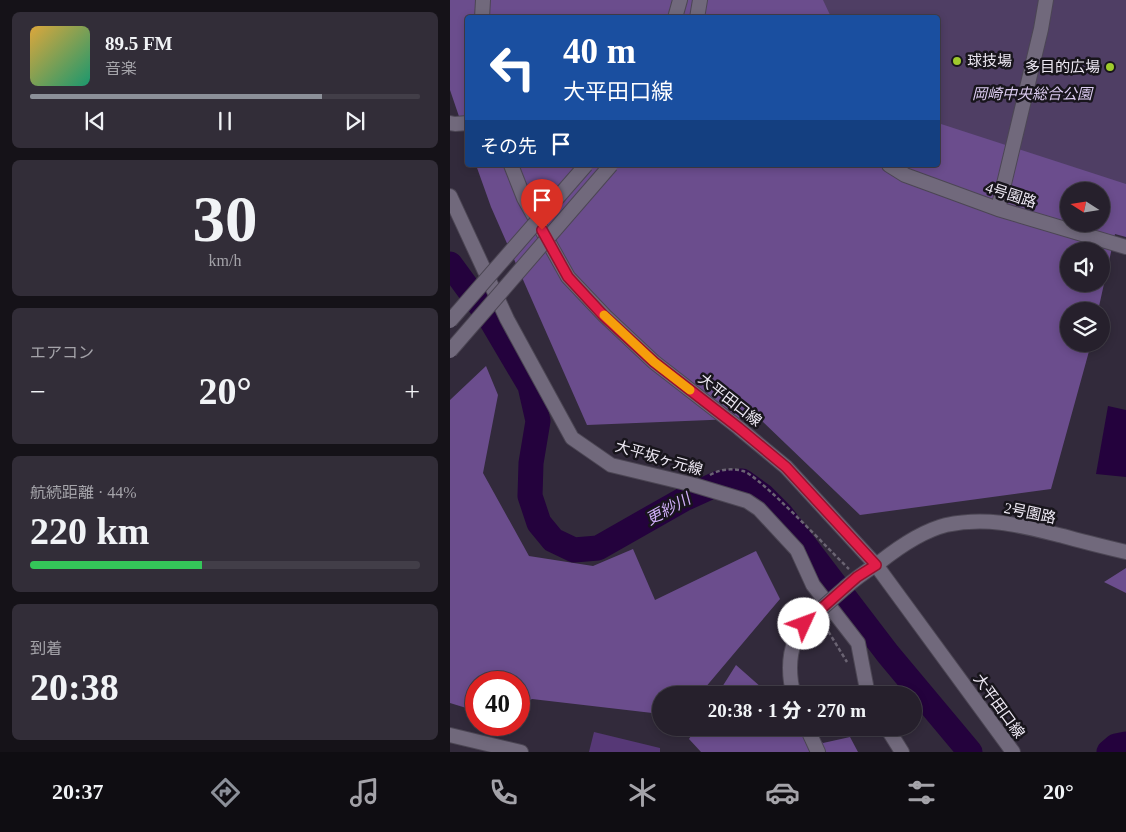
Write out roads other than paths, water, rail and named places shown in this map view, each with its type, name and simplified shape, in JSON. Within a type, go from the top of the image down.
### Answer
[{"type":"street","points":[[482,15],[483,0]]},
{"type":"street","points":[[677,15],[680,0]]},
{"type":"street","points":[[998,209],[1039,38],[1046,0]]},
{"type":"street","points":[[450,123],[465,123]]},
{"type":"street","name":"大平田口線","points":[[512,167],[524,198],[568,277],[604,316],[654,362],[786,467],[876,565],[1012,752]]},
{"type":"street","points":[[450,321],[584,167]]},
{"type":"street","points":[[450,352],[609,167]]},
{"type":"street","name":"4号園路","points":[[892,167],[905,175],[998,209],[1126,247]]},
{"type":"street","name":"大平坂ヶ元線","points":[[450,196],[507,319],[572,438],[611,465],[694,484],[747,501],[759,509],[797,550],[814,584],[858,642],[866,686]]},
{"type":"street","name":"2号園路","points":[[792,686],[790,665],[794,642],[804,624],[857,577],[898,548],[923,534],[945,526],[983,521],[1012,523],[1126,552]]},
{"type":"street","points":[[811,736],[818,752]]},
{"type":"street","points":[[892,736],[902,752]]},
{"type":"street","points":[[451,740],[521,752]]},
{"type":"waterway","name":"更紗川","points":[[450,264],[491,320],[530,386],[538,421],[531,463],[530,496],[539,523],[553,540],[574,550],[598,548],[686,498],[719,483],[742,481],[763,496],[781,514],[888,654],[970,752]]},
{"type":"waterway","name":"更紗川","points":[[1109,752],[1116,746],[1126,744]]},
{"type":"place","name":"球技場","points":[[957,61]]},
{"type":"place","name":"多目的広場","points":[[1110,67]]},
{"type":"park label","name":"岡崎中央総合公園","points":[[1032,94]]}]
